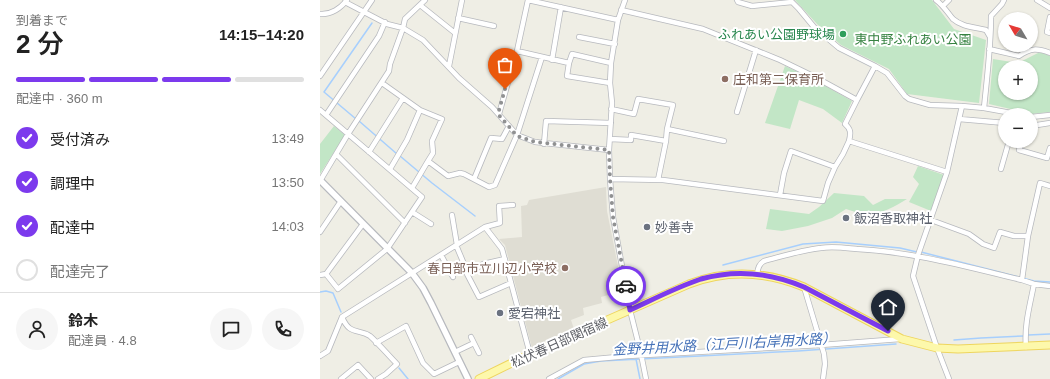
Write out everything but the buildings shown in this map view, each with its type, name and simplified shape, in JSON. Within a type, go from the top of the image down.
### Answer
[{"type":"main road","name":"松伏春日部関宿線","points":[[479,379],[530,354],[671,291],[701,279],[717,275],[732,274],[756,274],[791,282],[804,287],[902,339],[937,348],[958,349],[1050,345]]},
{"type":"street","points":[[320,76],[372,0]]},
{"type":"street","points":[[425,0],[405,19],[389,71],[320,180],[412,274],[423,288],[468,379]]},
{"type":"street","points":[[448,66],[462,0]]},
{"type":"street","points":[[498,114],[517,51],[528,0],[618,20]]},
{"type":"street","points":[[737,0],[738,2],[752,6],[773,2],[792,2],[814,27],[839,48],[887,73],[909,99],[930,105],[962,106],[998,111]]},
{"type":"street","points":[[936,0],[954,19],[962,25],[986,30],[991,38]]},
{"type":"street","points":[[943,6],[949,0]]},
{"type":"street","points":[[984,108],[991,38],[991,16],[1004,0]]},
{"type":"street","points":[[1037,0],[1050,8]]},
{"type":"street","points":[[320,14],[330,13],[340,8],[346,1],[363,12],[403,28],[424,40],[459,78],[492,107],[517,136],[544,144],[609,150]]},
{"type":"street","points":[[623,1],[618,20],[611,63],[611,123],[609,150],[610,179],[613,217],[630,310],[642,356],[646,379]]},
{"type":"street","points":[[420,5],[455,32]]},
{"type":"street","points":[[552,60],[561,8]]},
{"type":"street","points":[[621,10],[703,29],[780,60],[814,76],[856,100]]},
{"type":"street","points":[[1050,17],[1047,32],[1050,33]]},
{"type":"street","points":[[458,18],[494,26]]},
{"type":"street","points":[[326,115],[379,36],[385,22]]},
{"type":"street","points":[[579,37],[614,44]]},
{"type":"street","points":[[989,49],[1019,56],[1027,51],[1038,49],[1050,53]]},
{"type":"street","points":[[737,112],[756,50]]},
{"type":"street","points":[[517,51],[569,63]]},
{"type":"street","points":[[610,83],[567,76],[572,54],[611,63]]},
{"type":"street","points":[[428,162],[448,176],[460,173],[489,187],[495,185],[517,136],[542,57]]},
{"type":"street","points":[[610,179],[658,180],[823,201],[828,182],[835,167],[844,154],[849,141],[849,128],[845,124],[856,100],[875,66]]},
{"type":"street","points":[[382,83],[420,110],[442,118],[432,141],[433,153],[412,188]]},
{"type":"street","points":[[369,152],[403,98]]},
{"type":"street","points":[[611,109],[634,114],[638,99],[673,105],[658,180]]},
{"type":"street","points":[[949,379],[913,276],[918,256],[947,172],[962,106]]},
{"type":"street","points":[[320,110],[422,197],[405,224],[387,248],[338,289],[326,274]]},
{"type":"street","points":[[390,170],[407,140],[420,110]]},
{"type":"street","points":[[1038,117],[1050,116]]},
{"type":"street","points":[[960,119],[998,122]]},
{"type":"street","points":[[544,144],[546,121],[611,123]]},
{"type":"street","points":[[1038,125],[1050,123]]},
{"type":"street","points":[[474,179],[492,138],[502,139],[509,126]]},
{"type":"street","points":[[667,129],[724,141]]},
{"type":"street","points":[[610,139],[631,140],[631,135],[666,141]]},
{"type":"street","points":[[849,141],[947,172]]},
{"type":"street","points":[[1001,169],[1006,148]]},
{"type":"street","points":[[1020,148],[1019,150],[1047,158],[1050,148]]},
{"type":"street","points":[[780,195],[784,173],[791,151],[835,167]]},
{"type":"street","points":[[336,154],[405,224]]},
{"type":"street","points":[[1022,280],[1028,236],[1040,183],[1050,186]]},
{"type":"street","points":[[320,232],[341,201]]},
{"type":"street","points":[[320,356],[328,351],[342,317],[485,227],[500,223],[499,206],[513,205]]},
{"type":"street","points":[[412,212],[431,224]]},
{"type":"street","points":[[452,215],[457,245],[467,274],[479,297],[511,283]]},
{"type":"street","points":[[931,220],[969,234],[983,244],[994,248],[1000,232],[1014,236],[1028,236]]},
{"type":"street","points":[[320,275],[326,274],[363,224]]},
{"type":"street","points":[[485,227],[502,249],[530,354]]},
{"type":"street","points":[[756,274],[760,263],[764,261],[822,247],[876,250],[918,256],[1034,284],[1050,286]]},
{"type":"street","points":[[441,255],[453,277]]},
{"type":"street","points":[[467,274],[483,264],[505,259]]},
{"type":"street","points":[[1026,347],[1025,338],[1027,318],[1034,284]]},
{"type":"street","points":[[804,287],[824,354],[825,364],[823,379]]},
{"type":"street","points":[[342,317],[345,324],[354,331],[366,334],[376,342],[397,364],[378,379]]},
{"type":"street","points":[[376,342],[406,326],[424,363],[434,374],[459,362]]},
{"type":"street","points":[[471,337],[479,353]]},
{"type":"street","points":[[549,379],[584,360],[902,339]]},
{"type":"street","points":[[455,352],[474,342]]},
{"type":"street","points":[[341,379],[358,365],[371,379]]},
{"type":"shaded area","name":"春日部市立川辺小学校","points":[[606,187],[607,211],[623,291],[601,297],[602,303],[583,308],[584,315],[571,320],[574,329],[532,348],[505,245],[499,239],[522,237],[521,206],[527,205],[529,200]]},
{"type":"green space","name":"東中野ふれあい公園","points":[[795,0],[932,0],[954,29],[986,40],[979,103],[907,94],[889,69],[841,45],[817,24]]},
{"type":"green space","points":[[1040,52],[1050,56],[1050,112],[1038,113],[1038,108],[1006,108],[989,104],[993,59],[999,60],[998,60],[998,100],[1038,100],[1038,60],[1024,60]]},
{"type":"green space","points":[[785,66],[813,79],[852,101],[842,123],[823,109],[799,100],[790,129],[765,123]]},
{"type":"green space","points":[[334,126],[345,135],[320,174],[320,144]]},
{"type":"green space","points":[[918,166],[944,175],[931,211],[909,202],[919,184],[913,177]]},
{"type":"green space","points":[[834,193],[864,196],[873,205],[885,199],[907,199],[882,212],[865,214],[846,209],[832,218],[808,226],[782,231],[766,229],[770,209],[809,214]]},
{"type":"waterway","points":[[356,119],[324,92],[372,23]]},
{"type":"waterway","points":[[359,121],[397,154]]},
{"type":"waterway","points":[[400,156],[475,216]]},
{"type":"waterway","points":[[723,265],[803,244],[836,242],[900,248],[917,252]]},
{"type":"waterway","points":[[921,252],[1034,281],[1050,282]]},
{"type":"waterway","points":[[320,292],[326,291],[333,293],[341,312]]},
{"type":"waterway","name":"金野井用水路（江戸川右岸用水路）","points":[[1028,335],[1050,334]]},
{"type":"waterway","name":"金野井用水路（江戸川右岸用水路）","points":[[954,340],[1024,336]]},
{"type":"waterway","name":"金野井用水路（江戸川右岸用水路）","points":[[558,379],[584,364],[601,361],[798,351],[896,344]]},
{"type":"waterway","points":[[636,359],[640,379]]},
{"type":"waterway","points":[[399,368],[408,379]]},
{"type":"way so far","points":[[505,89],[498,114],[517,136],[544,144],[609,150],[613,217],[626,286]]},
{"type":"place","name":"ふれあい公園野球場","points":[[843,34]]},
{"type":"place","name":"庄和第二保育所","points":[[725,79]]},
{"type":"place","name":"飯沼香取神社","points":[[846,218]]},
{"type":"place","name":"妙善寺","points":[[647,227]]},
{"type":"place","name":"春日部市立川辺小学校","points":[[565,268]]},
{"type":"place","name":"愛宕神社","points":[[500,313]]},
{"type":"route","points":[[626,286],[630,310],[701,279],[717,275],[744,273],[756,274],[778,278],[804,287],[888,331]]}]
